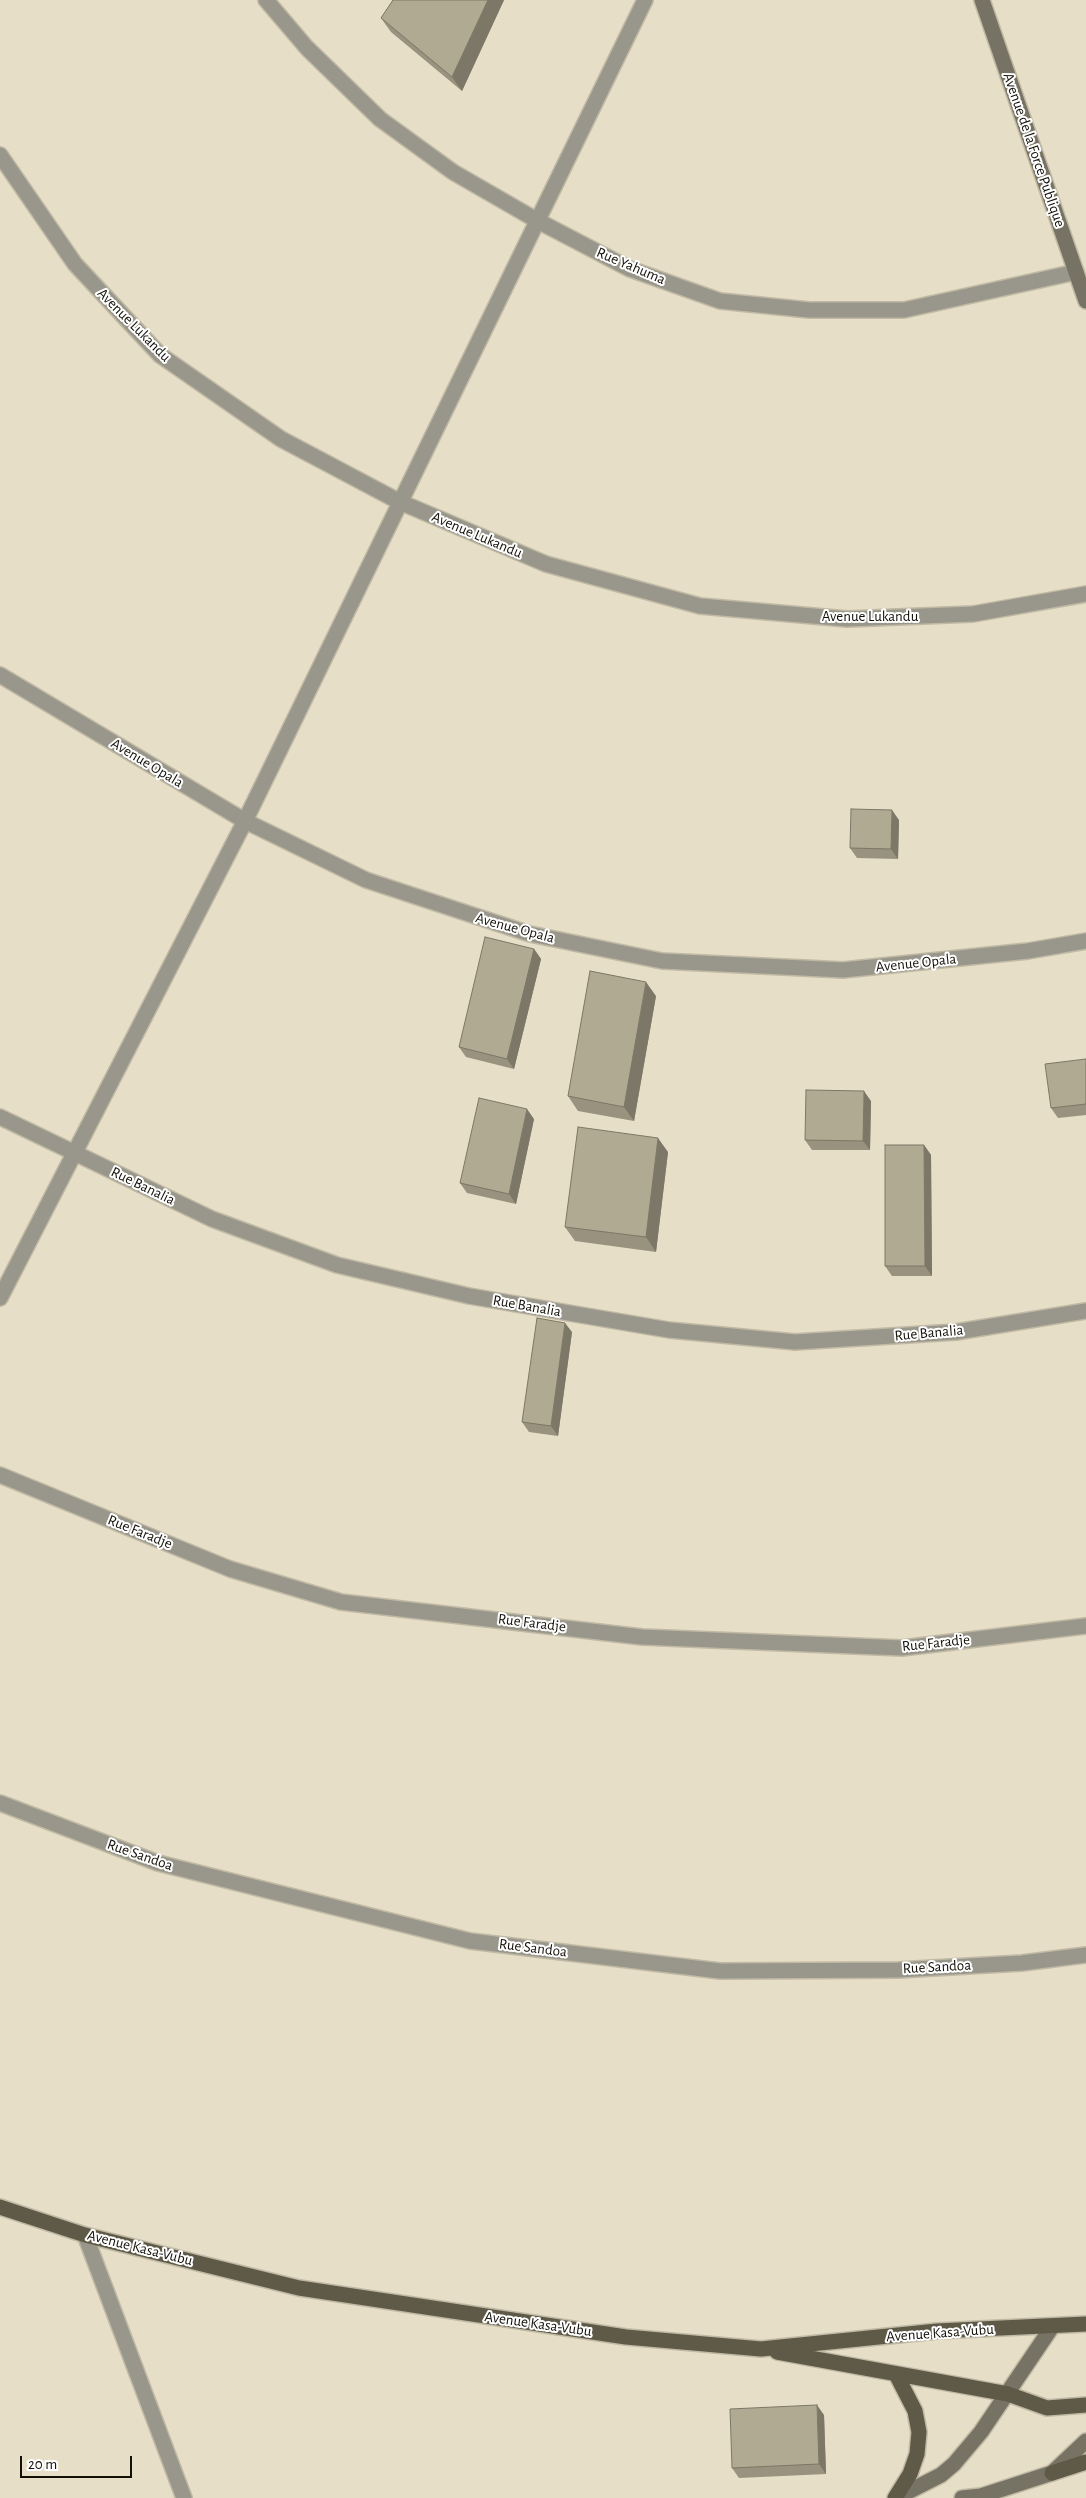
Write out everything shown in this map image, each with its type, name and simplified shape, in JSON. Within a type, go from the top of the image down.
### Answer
[{"type":"main road","name":"Avenue Kasa-Vubu","points":[[0,2207],[85,2235],[299,2288],[626,2336],[761,2349],[937,2331],[1086,2324]]},
{"type":"main road","points":[[761,2349],[897,2376],[1008,2394],[1047,2408],[1086,2405]]},
{"type":"main road","points":[[896,2498],[910,2474],[917,2454],[919,2432],[914,2411],[897,2376]]},
{"type":"main road","points":[[1052,2473],[1086,2462]]},
{"type":"street","name":"Rue Yahuma","points":[[266,0],[307,48],[380,119],[453,172],[538,221],[630,269],[720,301],[809,310],[904,310],[1076,272]]},
{"type":"street","points":[[0,1298],[73,1152],[245,821],[645,0]]},
{"type":"street","name":"Avenue de la Force Publique","points":[[982,0],[1086,300]]},
{"type":"street","name":"Avenue Lukandu","points":[[0,155],[75,264],[160,355],[281,439],[400,502],[546,564],[700,606],[847,619],[973,614],[1086,594]]},
{"type":"street","name":"Avenue Opala","points":[[0,675],[245,821],[366,880],[530,934],[662,961],[843,970],[1028,951],[1086,941]]},
{"type":"street","name":"Rue Banalia","points":[[0,1117],[212,1219],[338,1266],[469,1296],[670,1330],[795,1342],[956,1332],[1086,1311]]},
{"type":"street","name":"Rue Faradje","points":[[0,1475],[230,1569],[341,1602],[642,1636],[902,1648],[1086,1626]]},
{"type":"street","name":"Rue Sandoa","points":[[0,1803],[158,1863],[470,1941],[720,1971],[898,1970],[1022,1963],[1086,1955]]},
{"type":"street","points":[[85,2235],[184,2498]]},
{"type":"street","points":[[896,2498],[941,2475],[954,2464],[981,2432],[1052,2327]]},
{"type":"street","points":[[962,2498],[981,2496],[1052,2473],[1086,2441]]},
{"type":"building","points":[[393,0],[488,0],[452,77],[381,18]]},
{"type":"building","points":[[851,809],[892,810],[891,849],[850,848]]},
{"type":"building","points":[[485,937],[534,949],[507,1059],[459,1047]]},
{"type":"building","points":[[590,971],[646,982],[624,1107],[568,1096]]},
{"type":"building","points":[[1086,1059],[1086,1104],[1051,1108],[1045,1064]]},
{"type":"building","points":[[806,1090],[864,1091],[863,1141],[805,1140]]},
{"type":"building","points":[[479,1098],[527,1109],[509,1194],[460,1183]]},
{"type":"building","points":[[578,1127],[658,1138],[646,1237],[565,1227]]},
{"type":"building","points":[[885,1145],[924,1145],[925,1266],[885,1266]]},
{"type":"building","points":[[537,1318],[565,1323],[551,1426],[522,1422]]},
{"type":"building","points":[[817,2405],[819,2464],[732,2468],[730,2409]]}]
